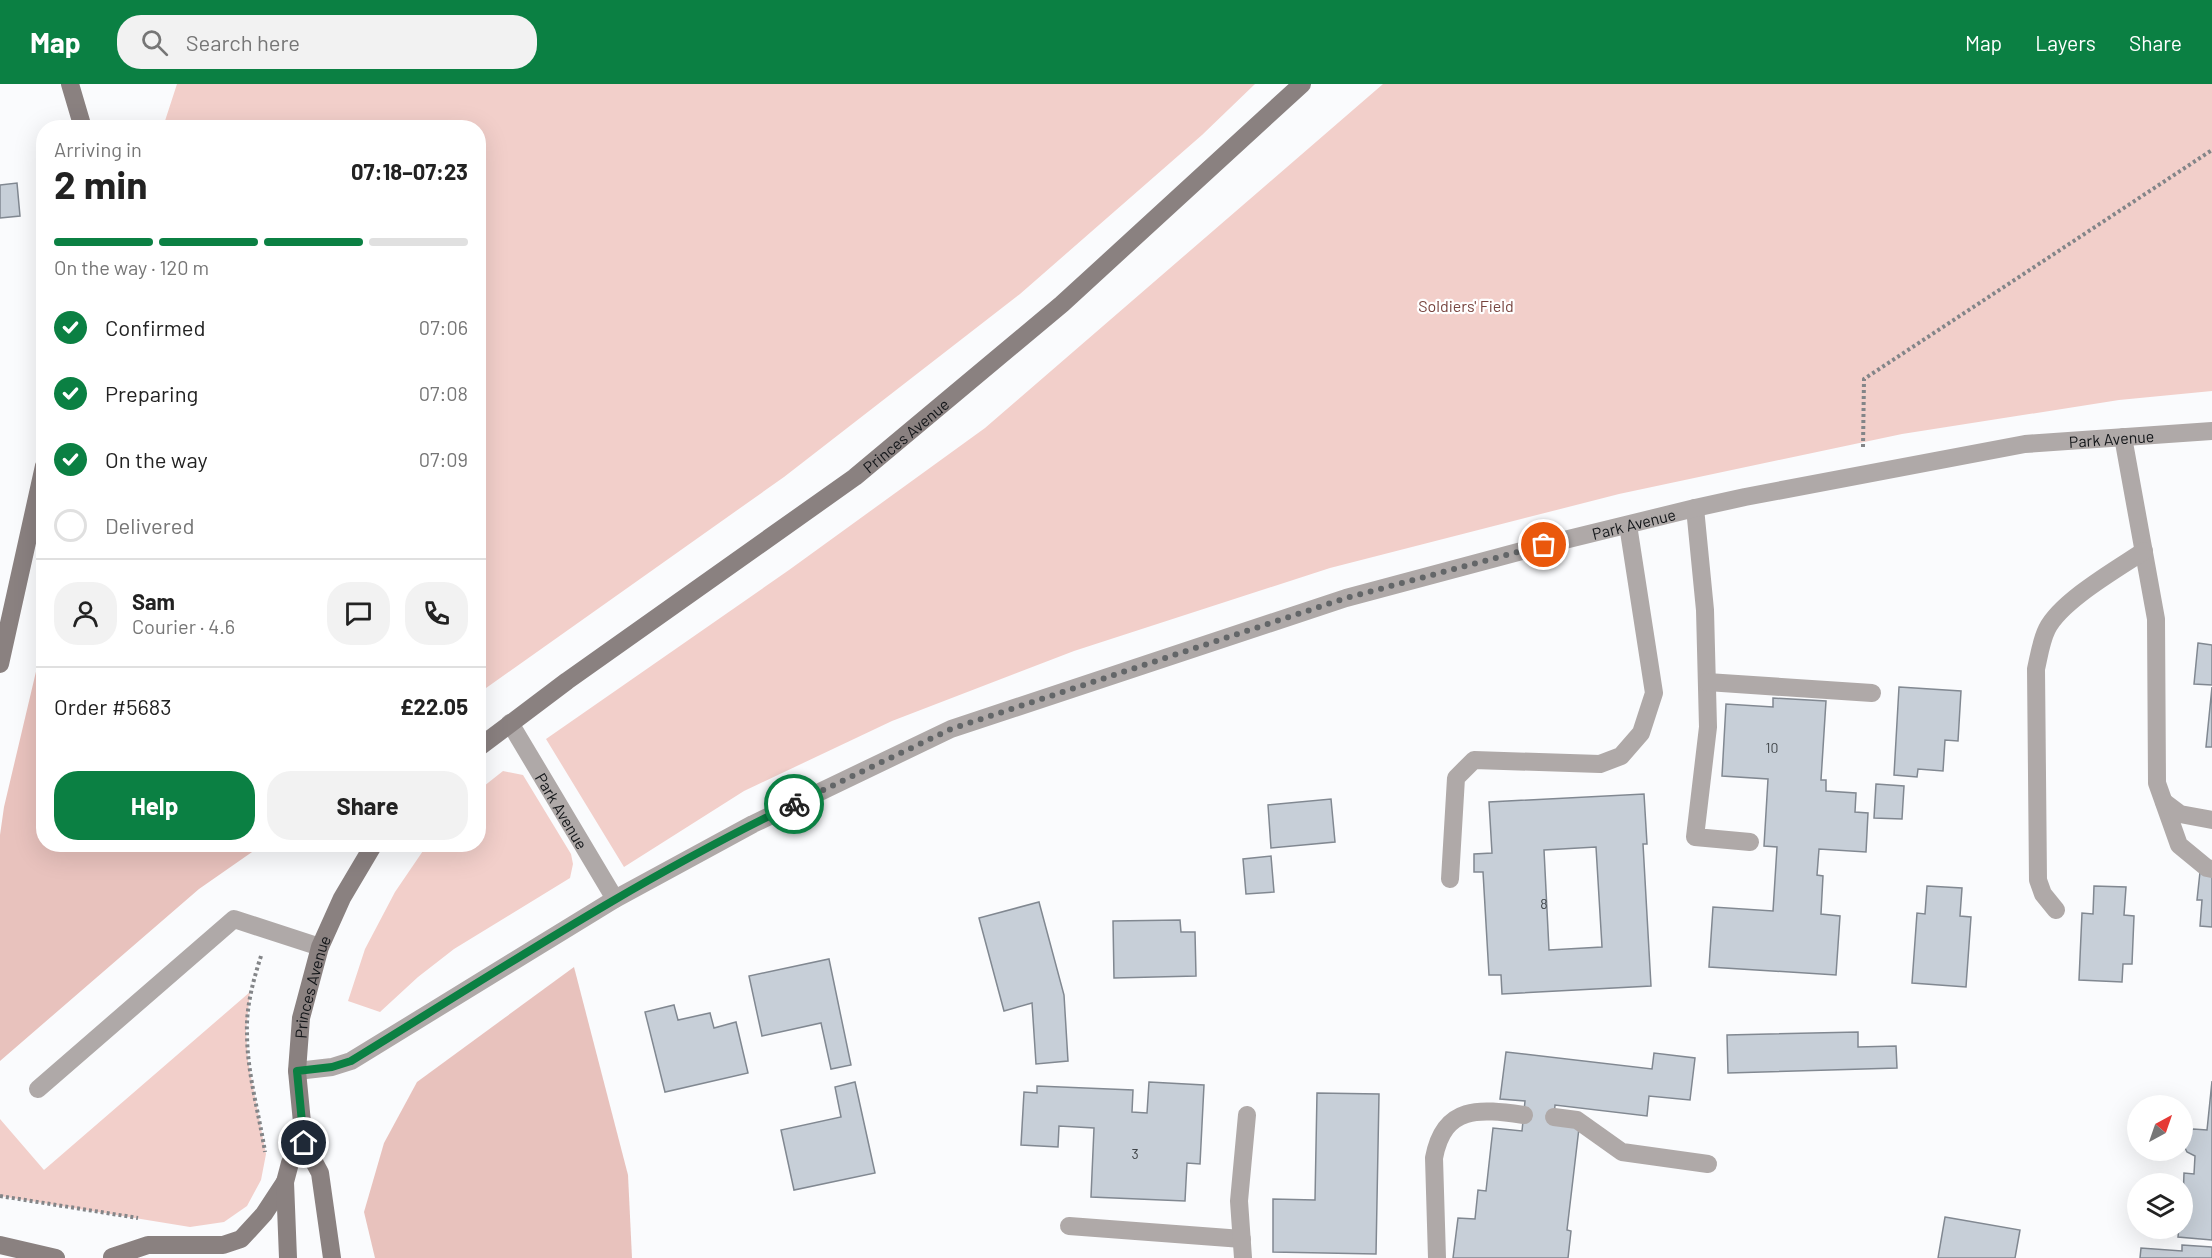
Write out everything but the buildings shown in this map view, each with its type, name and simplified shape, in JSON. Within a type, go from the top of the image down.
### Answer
[{"type":"street","points":[[70,84],[81,120]]},
{"type":"street","name":"Princes Avenue","points":[[486,742],[855,477],[1062,304],[1302,84]]},
{"type":"street","name":"Park Avenue","points":[[297,1071],[332,1067],[351,1061],[615,899],[753,824],[951,729],[1346,598],[1695,508],[2025,444],[2212,431]]},
{"type":"street","points":[[2123,437],[2156,619],[2157,783],[2179,845],[2207,868],[2212,869]]},
{"type":"street","points":[[0,663],[36,502]]},
{"type":"street","points":[[1695,508],[1705,610],[1708,728],[1695,837],[1750,842]]},
{"type":"street","points":[[1450,879],[1456,778],[1474,760],[1600,764],[1621,756],[1641,734],[1654,693],[1628,525]]},
{"type":"street","points":[[2056,910],[2043,894],[2038,880],[2036,669],[2041,645],[2047,628],[2059,612],[2086,590],[2144,551]]},
{"type":"street","points":[[1707,682],[1872,693]]},
{"type":"street","name":"Park Avenue","points":[[510,723],[615,899]]},
{"type":"street","points":[[2164,802],[2180,814],[2212,820]]},
{"type":"street","name":"Princes Avenue","points":[[332,1258],[320,1173],[304,1143],[297,1071],[301,1018],[320,947],[342,898],[369,852]]},
{"type":"street","points":[[38,1089],[234,919],[320,947]]},
{"type":"street","points":[[1437,1258],[1434,1158],[1437,1142],[1445,1128],[1457,1117],[1471,1111],[1487,1110],[1524,1114]]},
{"type":"street","points":[[1243,1258],[1239,1201],[1247,1115]]},
{"type":"street","points":[[1554,1117],[1577,1120],[1622,1152],[1708,1164]]},
{"type":"street","points":[[288,1258],[285,1182],[290,1163],[304,1143]]},
{"type":"street","points":[[109,1258],[148,1245],[223,1245],[241,1239],[264,1214],[285,1182]]},
{"type":"street","points":[[1069,1226],[1242,1239]]},
{"type":"street","points":[[0,1245],[56,1258]]},
{"type":"street","points":[[109,1258],[116,1258]]},
{"type":"path","points":[[1862,475],[1864,379],[2212,150]]},
{"type":"path","points":[[266,1154],[248,1061],[246,1031],[250,992],[269,930]]},
{"type":"path","points":[[0,1196],[146,1219]]},
{"type":"green space","points":[[177,84],[1255,84],[1202,135],[1020,294],[784,477],[486,688],[486,120],[165,120]]},
{"type":"green space","name":"Soldiers' Field","points":[[1383,84],[2212,84],[2212,391],[2119,400],[1902,434],[1619,494],[1330,568],[1074,651],[892,721],[744,791],[624,867],[546,739],[789,570],[985,428]]},
{"type":"green space","points":[[503,771],[523,775],[571,854],[573,864],[570,878],[454,949],[418,977],[380,1012],[348,1001],[365,949],[395,892],[422,852],[486,852],[486,784]]},
{"type":"green space","points":[[250,992],[246,1031],[248,1061],[266,1154],[261,1180],[247,1206],[224,1222],[190,1227],[0,1196],[0,1119],[44,1170]]},
{"type":"shaded area","points":[[36,672],[36,852],[252,852],[199,889],[0,1061],[0,835],[4,807]]},
{"type":"shaded area","points":[[574,967],[628,1175],[632,1258],[375,1258],[364,1212],[384,1143],[417,1082]]},
{"type":"way so far","points":[[794,804],[951,729],[1346,598],[1544,545]]},
{"type":"route","points":[[304,1143],[297,1071],[332,1067],[351,1061],[615,899],[794,804]]}]
